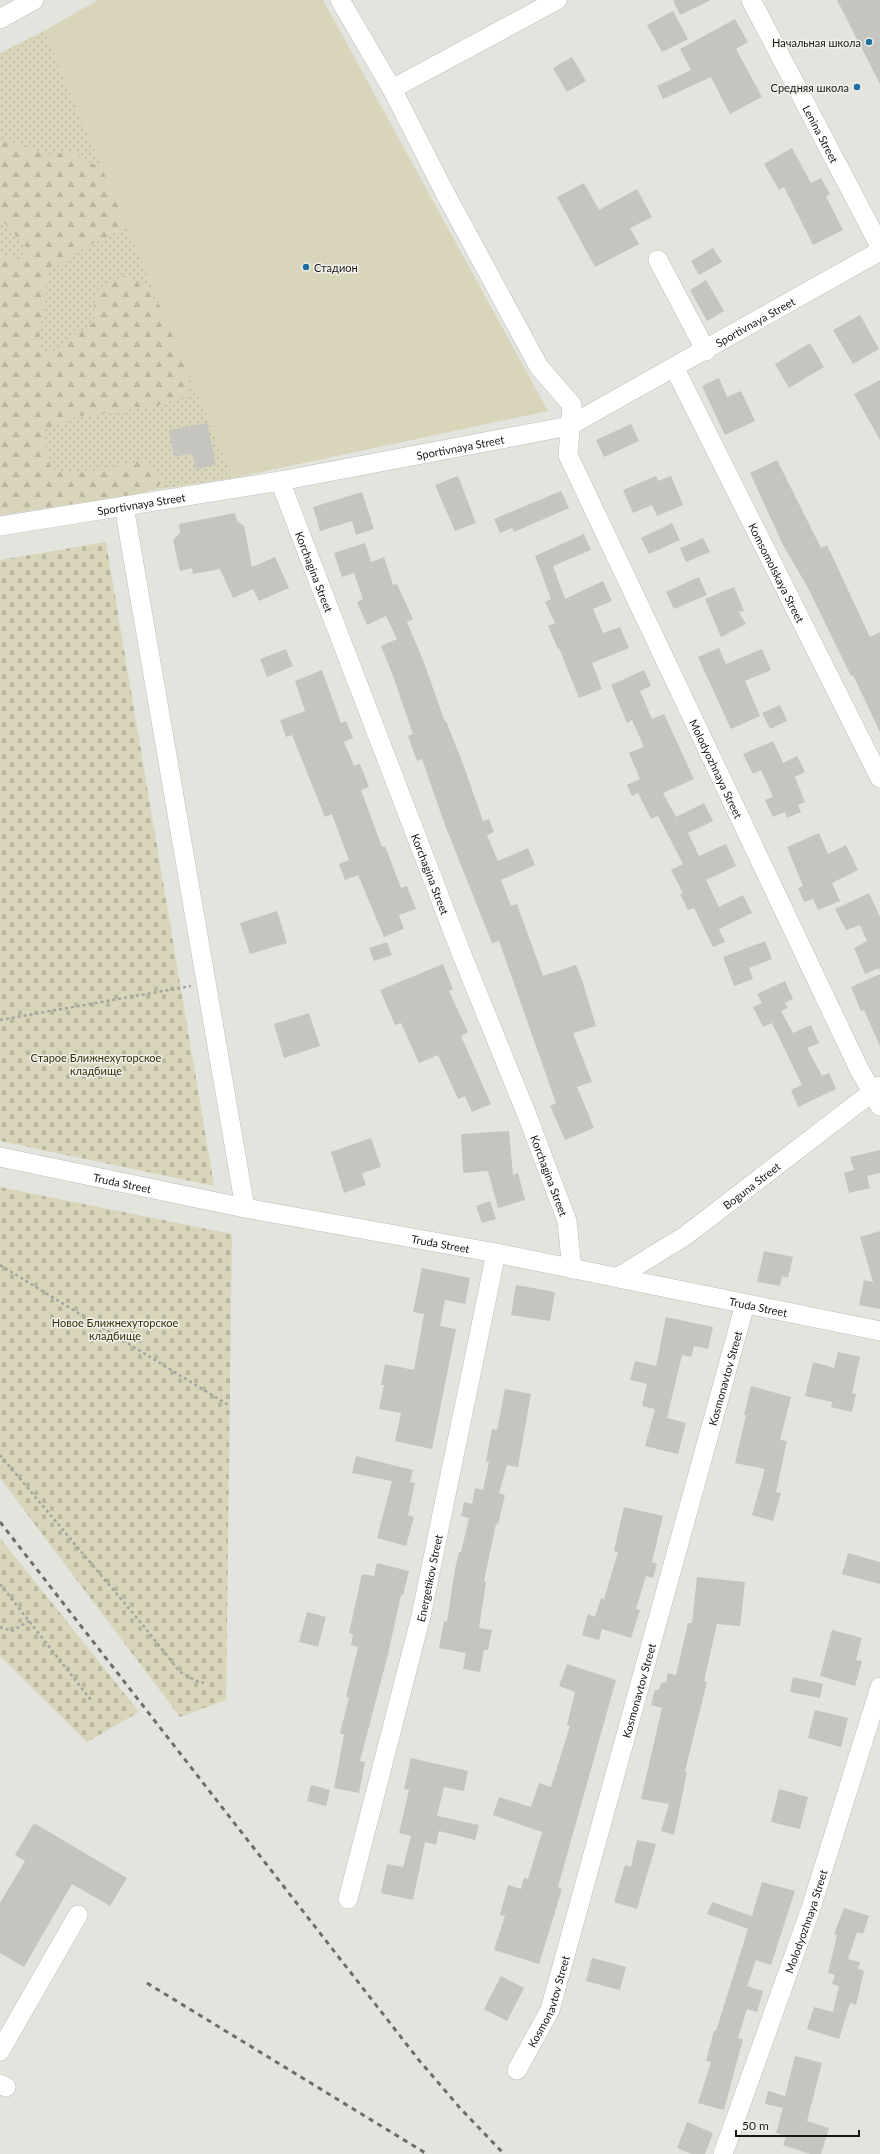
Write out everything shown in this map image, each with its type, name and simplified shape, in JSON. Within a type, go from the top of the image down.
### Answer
[{"type":"street","points":[[0,19],[34,0]]},
{"type":"street","name":"Molodyozhnaya Street","points":[[340,0],[392,89],[445,193],[540,367],[572,405],[569,426],[568,455],[859,1069],[878,1094]]},
{"type":"street","points":[[392,89],[557,0]]},
{"type":"street","name":"Lenina Street","points":[[751,0],[880,246]]},
{"type":"street","name":"Sportivnaya Street","points":[[0,526],[280,481],[569,426],[674,367],[706,351],[880,251]]},
{"type":"street","points":[[658,260],[706,351]]},
{"type":"street","name":"Komsomolskaya Street","points":[[674,367],[880,778]]},
{"type":"street","name":"Korchagina Street","points":[[280,481],[457,943],[528,1115],[567,1221],[572,1269]]},
{"type":"street","points":[[124,506],[205,983],[245,1208]]},
{"type":"street","name":"Boguna Street","points":[[618,1277],[685,1236],[878,1094]]},
{"type":"street","name":"Truda Street","points":[[0,1157],[245,1208],[496,1253],[880,1331]]},
{"type":"street","name":"Energetikov Street","points":[[348,1899],[421,1616],[496,1253]]},
{"type":"street","name":"Kosmonavtov Street","points":[[517,2070],[550,2010],[745,1304]]},
{"type":"street","name":"Molodyozhnaya Street","points":[[723,2154],[811,1908],[880,1687]]},
{"type":"street","points":[[0,2051],[78,1915]]},
{"type":"path","points":[[0,1020],[205,983]]},
{"type":"path","points":[[0,1265],[230,1406]]},
{"type":"path","points":[[0,1455],[137,1618],[180,1672],[204,1683]]},
{"type":"path","points":[[0,1584],[91,1700]]},
{"type":"path","points":[[0,1627],[12,1631],[29,1622]]},
{"type":"green space","name":"Стадион","points":[[98,0],[323,0],[548,411],[233,478],[44,31]]},
{"type":"green space","points":[[44,31],[233,478],[0,513],[0,53]]},
{"type":"green space","points":[[9,140],[46,155],[73,152],[103,170],[127,227],[82,249],[49,271],[38,346],[50,354],[94,322],[94,303],[101,287],[124,276],[142,283],[160,306],[190,376],[189,395],[153,407],[80,416],[45,430],[46,451],[51,469],[75,472],[99,470],[146,459],[166,481],[144,493],[0,515],[0,254],[20,260],[26,247],[0,218],[0,143]]},
{"type":"green space","name":"Старое Ближнехуторское кладбище","points":[[106,542],[214,1186],[0,1141],[0,560]]},
{"type":"green space","name":"Новое Ближнехуторское кладбище","points":[[0,1187],[232,1234],[226,1700],[180,1717],[0,1478]]},
{"type":"green space","points":[[0,1538],[139,1712],[87,1742],[0,1656]]},
{"type":"building","points":[[673,0],[711,0],[680,15]]},
{"type":"building","name":"Начальная школа","points":[[837,0],[880,0],[880,84]]},
{"type":"building","points":[[673,11],[688,39],[662,52],[647,25]]},
{"type":"building","points":[[735,19],[748,42],[736,49],[762,97],[730,114],[711,77],[663,99],[657,86],[691,70],[680,49]]},
{"type":"building","points":[[572,57],[586,81],[567,92],[553,68]]},
{"type":"building","points":[[792,148],[811,183],[821,178],[830,194],[826,196],[843,230],[813,245],[784,187],[779,190],[764,164]]},
{"type":"building","points":[[584,183],[599,210],[637,189],[652,217],[630,228],[639,244],[595,267],[557,197]]},
{"type":"building","points":[[713,248],[722,262],[699,275],[691,261]]},
{"type":"building","points":[[706,280],[724,311],[707,321],[690,290]]},
{"type":"building","points":[[860,315],[879,349],[853,364],[833,330]]},
{"type":"building","points":[[810,343],[824,367],[789,388],[775,364]]},
{"type":"building","points":[[719,378],[727,397],[741,391],[755,421],[725,435],[702,386]]},
{"type":"building","points":[[880,380],[880,440],[854,394]]},
{"type":"building","points":[[207,423],[216,465],[196,469],[192,453],[174,457],[169,430]]},
{"type":"building","points":[[631,424],[639,441],[604,457],[596,440]]},
{"type":"building","points":[[777,460],[821,548],[827,545],[870,637],[880,632],[880,732],[853,675],[851,676],[807,586],[783,545],[750,473]]},
{"type":"building","points":[[458,476],[476,523],[455,531],[435,485]]},
{"type":"building","points":[[656,476],[658,481],[671,476],[683,505],[657,516],[652,505],[633,513],[623,490]]},
{"type":"building","points":[[561,491],[569,508],[514,532],[512,528],[500,533],[494,519]]},
{"type":"building","points":[[362,492],[374,529],[356,535],[352,521],[320,531],[313,507]]},
{"type":"building","points":[[235,513],[237,521],[244,526],[252,567],[275,557],[289,588],[259,601],[253,589],[233,598],[220,569],[193,574],[192,568],[180,571],[173,540],[180,533],[179,524]]},
{"type":"building","points":[[672,523],[680,540],[649,554],[641,538]]},
{"type":"building","points":[[584,534],[591,550],[553,566],[565,599],[603,581],[612,601],[593,609],[603,633],[620,627],[629,648],[592,663],[602,689],[579,698],[559,648],[558,649],[548,626],[555,623],[545,602],[551,599],[535,556]]},
{"type":"building","points":[[703,538],[710,552],[686,562],[680,548]]},
{"type":"building","points":[[365,543],[371,562],[384,557],[393,585],[397,584],[413,619],[407,622],[423,660],[445,722],[446,721],[463,764],[483,821],[489,819],[494,832],[487,835],[498,861],[528,848],[535,865],[501,880],[511,906],[517,904],[543,976],[576,965],[582,980],[596,1026],[573,1033],[592,1082],[577,1087],[594,1128],[565,1140],[550,1106],[556,1103],[499,941],[492,943],[445,825],[422,759],[417,761],[408,736],[413,734],[381,646],[397,639],[386,616],[367,625],[357,602],[363,599],[354,573],[342,577],[334,553]]},
{"type":"building","points":[[699,577],[707,595],[674,609],[666,592]]},
{"type":"building","points":[[734,587],[744,611],[739,612],[746,624],[721,637],[705,599]]},
{"type":"building","points":[[719,648],[726,664],[762,649],[771,670],[745,681],[760,716],[731,729],[698,657]]},
{"type":"building","points":[[286,649],[293,666],[267,677],[260,659]]},
{"type":"building","points":[[322,670],[341,723],[346,721],[353,738],[344,742],[354,766],[360,764],[369,787],[361,790],[382,847],[385,846],[401,888],[407,886],[416,909],[399,915],[404,929],[384,937],[358,875],[345,880],[339,864],[349,860],[332,814],[325,817],[292,735],[286,737],[280,720],[305,711],[295,681]]},
{"type":"building","points":[[644,670],[651,686],[640,691],[652,719],[664,714],[694,779],[663,793],[676,817],[704,803],[713,821],[688,833],[699,856],[726,844],[736,866],[706,880],[719,907],[743,895],[752,913],[719,929],[725,942],[713,947],[694,908],[688,910],[680,894],[683,893],[671,870],[683,864],[658,816],[651,819],[638,793],[632,796],[627,785],[640,779],[629,753],[644,747],[632,720],[627,723],[611,685]]},
{"type":"building","points":[[780,705],[787,721],[770,729],[762,713]]},
{"type":"building","points":[[773,741],[783,763],[797,756],[805,772],[795,777],[805,802],[798,805],[801,812],[787,818],[785,812],[773,817],[765,800],[773,797],[761,770],[753,774],[743,754]]},
{"type":"building","points":[[819,833],[828,854],[846,845],[858,870],[832,883],[840,901],[818,910],[813,899],[804,902],[798,888],[803,886],[787,847]]},
{"type":"building","points":[[869,893],[880,917],[880,971],[879,968],[865,974],[854,948],[867,941],[860,925],[846,930],[835,909]]},
{"type":"building","points":[[277,911],[287,943],[250,954],[240,923]]},
{"type":"building","points":[[765,941],[772,959],[749,968],[753,979],[734,986],[723,957]]},
{"type":"building","points":[[387,942],[392,955],[374,961],[369,948]]},
{"type":"building","points":[[443,964],[453,989],[449,991],[468,1032],[461,1036],[491,1104],[472,1112],[465,1096],[458,1099],[438,1055],[419,1063],[401,1023],[395,1025],[380,990]]},
{"type":"building","points":[[880,974],[880,1046],[864,1010],[861,1011],[851,987]]},
{"type":"building","points":[[785,981],[793,999],[785,1003],[788,1008],[781,1011],[793,1033],[811,1025],[819,1043],[807,1048],[822,1076],[829,1073],[836,1089],[798,1107],[791,1090],[802,1085],[772,1023],[763,1027],[753,1007],[762,1003],[757,994]]},
{"type":"building","points":[[309,1013],[320,1046],[284,1058],[274,1024]]},
{"type":"building","points":[[509,1131],[513,1175],[518,1173],[525,1200],[498,1208],[488,1171],[463,1173],[461,1134]]},
{"type":"building","points":[[371,1138],[381,1167],[362,1173],[366,1185],[344,1193],[331,1152]]},
{"type":"building","points":[[880,1150],[880,1173],[867,1176],[870,1188],[849,1193],[844,1173],[854,1170],[850,1157]]},
{"type":"building","points":[[490,1201],[496,1219],[482,1223],[476,1206]]},
{"type":"building","points":[[880,1231],[880,1309],[859,1305],[864,1280],[873,1282],[860,1237]]},
{"type":"building","points":[[764,1251],[793,1257],[788,1278],[782,1276],[780,1286],[757,1282]]},
{"type":"building","points":[[422,1268],[470,1278],[465,1304],[445,1300],[440,1326],[456,1329],[432,1449],[395,1441],[401,1413],[379,1409],[384,1385],[381,1385],[385,1364],[414,1370],[424,1314],[413,1312]]},
{"type":"building","points":[[516,1285],[555,1292],[550,1321],[511,1315]]},
{"type":"building","points":[[666,1317],[713,1327],[708,1349],[694,1346],[691,1357],[682,1355],[667,1418],[686,1423],[678,1454],[645,1446],[655,1409],[642,1406],[647,1384],[630,1380],[635,1361],[656,1366]]},
{"type":"building","points":[[838,1352],[860,1357],[852,1393],[856,1394],[852,1412],[831,1407],[832,1402],[805,1396],[813,1362],[834,1368]]},
{"type":"building","points":[[751,1386],[791,1397],[780,1440],[787,1441],[776,1492],[781,1493],[773,1521],[752,1515],[765,1469],[735,1463]]},
{"type":"building","points":[[505,1389],[531,1394],[518,1467],[507,1465],[499,1493],[505,1495],[498,1525],[496,1524],[484,1581],[486,1582],[479,1628],[492,1630],[488,1650],[484,1650],[480,1672],[463,1669],[466,1653],[439,1648],[444,1621],[447,1622],[455,1569],[459,1552],[461,1552],[469,1518],[461,1516],[464,1502],[472,1504],[475,1488],[483,1490],[489,1462],[486,1461],[492,1429],[497,1430]]},
{"type":"building","points":[[356,1456],[413,1470],[410,1482],[415,1483],[408,1515],[414,1517],[406,1546],[377,1538],[392,1481],[352,1473]]},
{"type":"building","points":[[624,1507],[663,1516],[652,1562],[657,1564],[653,1578],[646,1576],[636,1609],[640,1610],[631,1638],[602,1629],[599,1640],[582,1635],[588,1614],[595,1617],[601,1598],[604,1599],[618,1552],[614,1551]]},
{"type":"building","points":[[848,1553],[880,1562],[880,1584],[842,1574]]},
{"type":"building","points":[[377,1563],[409,1571],[403,1595],[401,1595],[388,1654],[360,1761],[365,1762],[359,1793],[334,1788],[344,1735],[340,1733],[349,1698],[346,1697],[358,1647],[351,1645],[353,1634],[349,1633],[362,1574],[374,1576]]},
{"type":"building","points":[[697,1577],[745,1582],[740,1626],[717,1624],[704,1681],[707,1682],[685,1771],[687,1772],[674,1835],[661,1831],[669,1804],[641,1799],[662,1708],[651,1705],[655,1690],[659,1690],[661,1683],[666,1682],[668,1673],[676,1675],[688,1623],[692,1623]]},
{"type":"building","points":[[307,1612],[326,1617],[318,1647],[299,1642]]},
{"type":"building","points":[[832,1630],[862,1638],[856,1660],[862,1661],[855,1686],[820,1676]]},
{"type":"building","points":[[567,1664],[616,1680],[558,1887],[562,1889],[539,1964],[494,1950],[505,1916],[500,1915],[508,1885],[521,1889],[524,1878],[528,1879],[542,1832],[493,1815],[499,1797],[531,1807],[539,1783],[551,1787],[570,1726],[567,1725],[575,1692],[559,1686]]},
{"type":"building","points":[[793,1677],[823,1684],[820,1698],[790,1692]]},
{"type":"building","points":[[815,1710],[848,1718],[841,1747],[808,1738]]},
{"type":"building","points":[[411,1758],[468,1771],[464,1791],[444,1787],[437,1816],[479,1825],[475,1840],[439,1831],[436,1845],[425,1842],[413,1900],[381,1893],[387,1864],[403,1867],[411,1836],[399,1833],[409,1790],[404,1789]]},
{"type":"building","points":[[311,1785],[330,1790],[326,1806],[307,1801]]},
{"type":"building","points":[[779,1789],[808,1797],[800,1829],[771,1822]]},
{"type":"building","points":[[34,1823],[127,1878],[110,1906],[72,1884],[24,1967],[0,1953],[0,1903],[25,1861],[15,1855]]},
{"type":"building","points":[[637,1840],[656,1844],[637,1909],[614,1902],[625,1865],[631,1867]]},
{"type":"building","points":[[762,1882],[795,1891],[771,1965],[756,1960],[747,1986],[763,1991],[757,2012],[747,2009],[738,2038],[743,2039],[724,2110],[698,2103],[711,2062],[706,2061],[714,2031],[716,2031],[748,1929],[707,1914],[712,1902],[752,1916]]},
{"type":"building","points":[[844,1908],[869,1916],[863,1934],[857,1932],[848,1959],[860,1962],[858,1969],[864,1971],[856,2005],[850,2003],[839,2039],[807,2029],[814,2007],[833,2012],[839,1986],[832,1984],[835,1975],[828,1973],[837,1935],[834,1934]]},
{"type":"building","points":[[592,1958],[626,1967],[620,1990],[586,1981]]},
{"type":"building","points":[[501,1976],[524,1988],[507,2021],[484,2009]]},
{"type":"building","points":[[795,2056],[822,2063],[807,2121],[829,2128],[821,2154],[810,2154],[783,2145],[786,2136],[776,2133],[783,2108],[765,2104],[768,2091],[785,2096]]},
{"type":"building","points":[[687,2122],[713,2133],[705,2154],[692,2154],[677,2148]]},
{"type":"railway","points":[[0,1522],[418,2059],[460,2108],[504,2154]]},
{"type":"railway","points":[[147,1983],[427,2154]]},
{"type":"place","name":"Начальная школа","points":[[869,42]]},
{"type":"place","name":"Средняя школа","points":[[857,87]]},
{"type":"place","name":"Стадион","points":[[306,267]]}]
